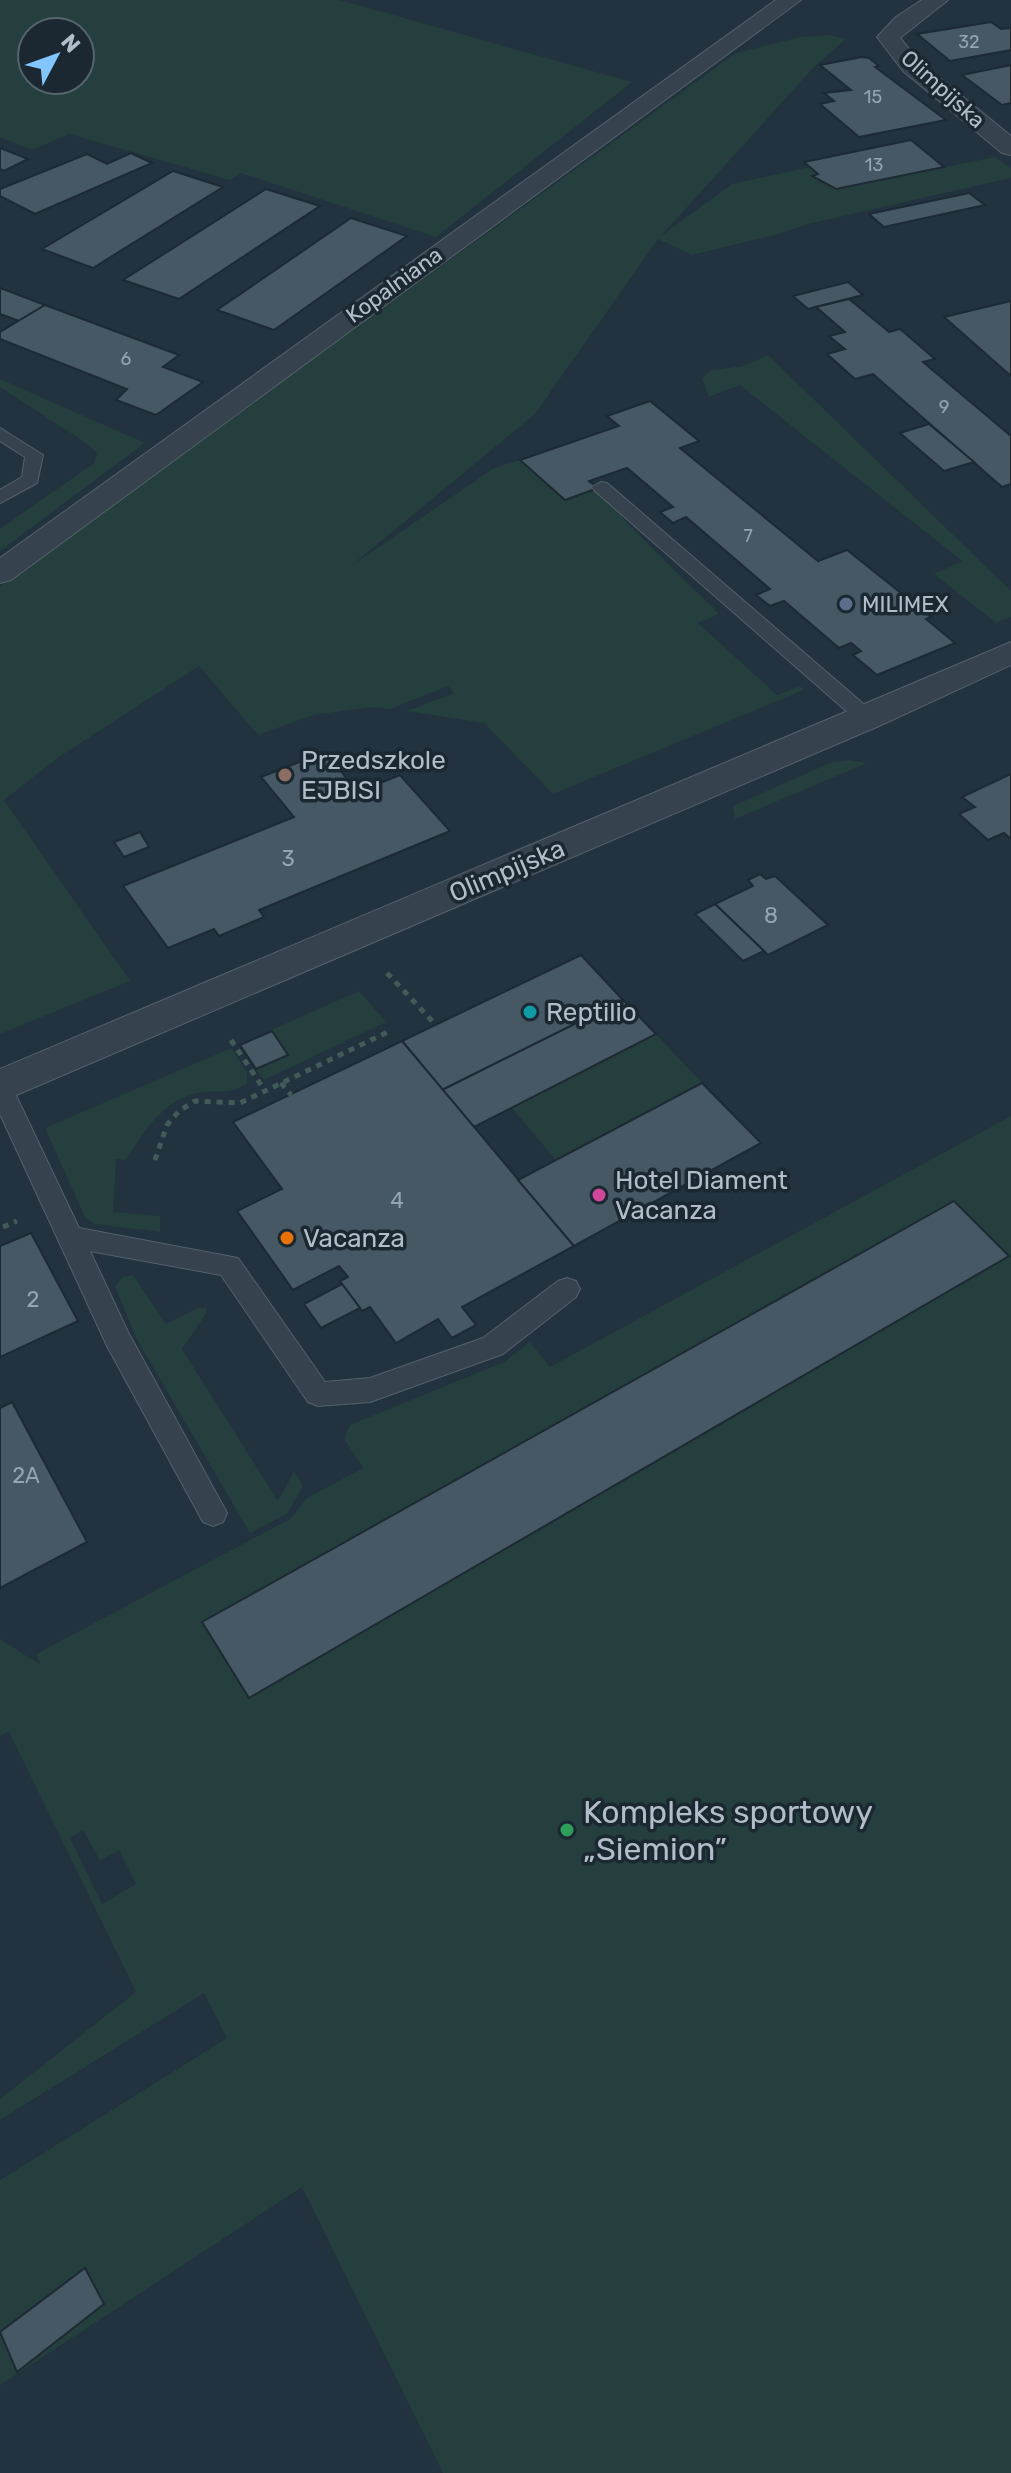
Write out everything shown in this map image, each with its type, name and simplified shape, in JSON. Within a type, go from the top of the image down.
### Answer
[{"type":"street","name":"Kopalniana","points":[[0,573],[790,0]]},
{"type":"street","name":"Olimpijska","points":[[937,0],[888,37],[911,66],[1011,148]]},
{"type":"street","name":"Olimpijska","points":[[0,1086],[867,718],[1011,652]]},
{"type":"lane","points":[[0,433],[34,455],[31,479],[0,498]]},
{"type":"lane","points":[[601,487],[867,718]]},
{"type":"lane","points":[[0,1086],[117,1338],[213,1513]]},
{"type":"lane","points":[[70,1237],[229,1266],[318,1394],[370,1390],[493,1346],[567,1289]]},
{"type":"path","points":[[387,973],[436,1025]]},
{"type":"path","points":[[155,1160],[167,1125],[179,1111],[195,1101],[240,1103],[392,1030]]},
{"type":"path","points":[[231,1040],[265,1091]]},
{"type":"path","points":[[281,1083],[291,1095]]},
{"type":"path","points":[[0,1222],[3,1227],[0,1229]]},
{"type":"green space","points":[[0,0],[340,0],[632,82],[436,237],[241,173],[230,180],[69,134],[32,150],[0,137]]},
{"type":"green space","points":[[829,35],[846,39],[814,67],[661,236],[732,184],[810,167],[818,174],[813,176],[820,183],[827,182],[836,189],[995,157],[1011,168],[1011,178],[808,224],[692,255],[658,239],[535,414],[351,566],[494,468],[520,460],[565,500],[598,488],[628,524],[719,614],[698,623],[777,695],[800,686],[804,690],[553,794],[484,723],[407,711],[454,693],[448,686],[390,709],[373,707],[313,715],[258,735],[199,666],[59,757],[4,800],[130,981],[0,1034],[0,586],[736,53],[801,37]]},
{"type":"green space","points":[[768,355],[1011,591],[1011,617],[996,623],[934,574],[962,561],[740,385],[709,397],[702,378],[711,370],[744,366]]},
{"type":"green space","points":[[0,379],[145,443],[0,551],[0,529],[94,463],[97,453],[0,387]]},
{"type":"green space","points":[[849,760],[867,763],[735,819],[733,806],[832,762]]},
{"type":"green space","points":[[359,991],[386,1022],[264,1080],[256,1069],[288,1055],[271,1030]]},
{"type":"green space","points":[[656,1034],[702,1083],[556,1160],[512,1108]]},
{"type":"green space","points":[[231,1048],[247,1072],[247,1083],[232,1090],[205,1092],[178,1100],[158,1116],[126,1160],[116,1159],[113,1212],[160,1216],[160,1232],[94,1224],[84,1215],[45,1128]]},
{"type":"green space","name":"Kompleks sportowy „Siemion”","points":[[1011,1116],[1011,2473],[443,2473],[302,2187],[0,2385],[0,2334],[18,2372],[104,2304],[84,2268],[0,2332],[0,2180],[227,2038],[204,1993],[0,2120],[0,2099],[136,1992],[9,1732],[0,1736],[0,1639],[41,1665],[36,1654],[290,1519],[307,1498],[363,1468],[344,1439],[350,1425],[504,1362],[530,1342],[550,1367]],"holes":[[[83,1830],[100,1861],[119,1850],[136,1884],[102,1904],[70,1838]]]},
{"type":"green space","points":[[133,1275],[166,1324],[198,1308],[206,1308],[206,1314],[182,1349],[278,1501],[294,1471],[303,1486],[287,1514],[250,1533],[136,1338],[115,1286],[123,1277]]},
{"type":"building","points":[[991,22],[1001,29],[1011,28],[1011,50],[950,61],[917,34]]},
{"type":"building","points":[[869,58],[879,66],[875,67],[946,120],[859,137],[820,104],[834,101],[824,93],[851,90],[820,65]]},
{"type":"building","points":[[1011,65],[1011,103],[1002,105],[962,75]]},
{"type":"building","points":[[911,140],[944,167],[836,189],[812,176],[818,174],[804,162]]},
{"type":"building","points":[[0,148],[28,159],[4,171],[0,169]]},
{"type":"building","points":[[131,153],[152,163],[35,214],[0,196],[0,189],[87,154],[107,164]]},
{"type":"building","points":[[173,171],[223,187],[93,268],[42,249]]},
{"type":"building","points":[[266,189],[320,206],[179,299],[123,280]]},
{"type":"building","points":[[969,193],[985,205],[884,227],[869,214]]},
{"type":"building","points":[[351,218],[407,236],[274,330],[217,310]]},
{"type":"building","points":[[848,282],[863,295],[808,309],[793,296]]},
{"type":"building","points":[[0,288],[45,305],[19,321],[0,314]]},
{"type":"building","points":[[849,299],[889,332],[900,329],[935,359],[923,362],[1011,436],[1011,484],[1002,487],[873,374],[855,379],[827,354],[845,349],[829,336],[845,332],[816,307]]},
{"type":"building","points":[[1011,301],[1011,376],[944,317]]},
{"type":"building","points":[[45,305],[179,355],[163,367],[203,382],[156,415],[116,400],[127,389],[0,339],[0,332]]},
{"type":"building","points":[[650,401],[699,441],[680,448],[818,561],[847,550],[931,617],[926,619],[955,643],[877,675],[853,655],[861,651],[851,643],[839,648],[784,601],[770,606],[756,595],[770,589],[686,517],[673,523],[660,512],[673,507],[627,468],[589,481],[598,488],[565,500],[520,460],[619,426],[607,416]]},
{"type":"building","points":[[929,424],[974,462],[944,471],[900,433]]},
{"type":"building","points":[[325,752],[358,792],[400,775],[450,831],[259,910],[264,917],[219,936],[214,929],[168,948],[123,886],[294,817],[261,777]]},
{"type":"building","points":[[1011,774],[1011,839],[1004,833],[988,840],[959,814],[975,807],[962,797]]},
{"type":"building","points":[[140,832],[149,847],[124,857],[114,842]]},
{"type":"building","points":[[760,874],[766,879],[775,876],[828,925],[768,955],[715,904],[753,886],[748,880]]},
{"type":"building","points":[[715,904],[764,951],[743,961],[695,914]]},
{"type":"building","name":"Reptilio","points":[[581,955],[623,1000],[442,1090],[402,1041]]},
{"type":"building","points":[[623,1000],[656,1034],[474,1127],[442,1090]]},
{"type":"building","points":[[272,1031],[288,1055],[256,1069],[240,1045]]},
{"type":"building","points":[[402,1041],[574,1246],[462,1307],[476,1325],[452,1338],[438,1319],[396,1343],[370,1307],[362,1311],[340,1281],[348,1277],[339,1266],[293,1290],[237,1211],[282,1189],[233,1122]]},
{"type":"building","points":[[702,1083],[761,1143],[574,1246],[518,1180]]},
{"type":"building","points":[[954,1201],[1009,1256],[249,1698],[202,1622]]},
{"type":"building","points":[[31,1233],[78,1321],[0,1357],[0,1246]]},
{"type":"building","points":[[342,1284],[360,1308],[321,1328],[304,1304]]},
{"type":"building","points":[[12,1402],[87,1542],[0,1588],[0,1408]]},
{"type":"building","points":[[85,2268],[104,2304],[17,2372],[0,2332]]},
{"type":"place","name":"MILIMEX","points":[[846,604]]},
{"type":"place","name":"Przedszkole EJBISI","points":[[285,775]]},
{"type":"place","name":"Reptilio","points":[[530,1012]]},
{"type":"place","name":"Hotel Diament Vacanza","points":[[599,1195]]},
{"type":"place","name":"Vacanza","points":[[287,1238]]},
{"type":"place","name":"Kompleks sportowy „Siemion”","points":[[567,1830]]}]
